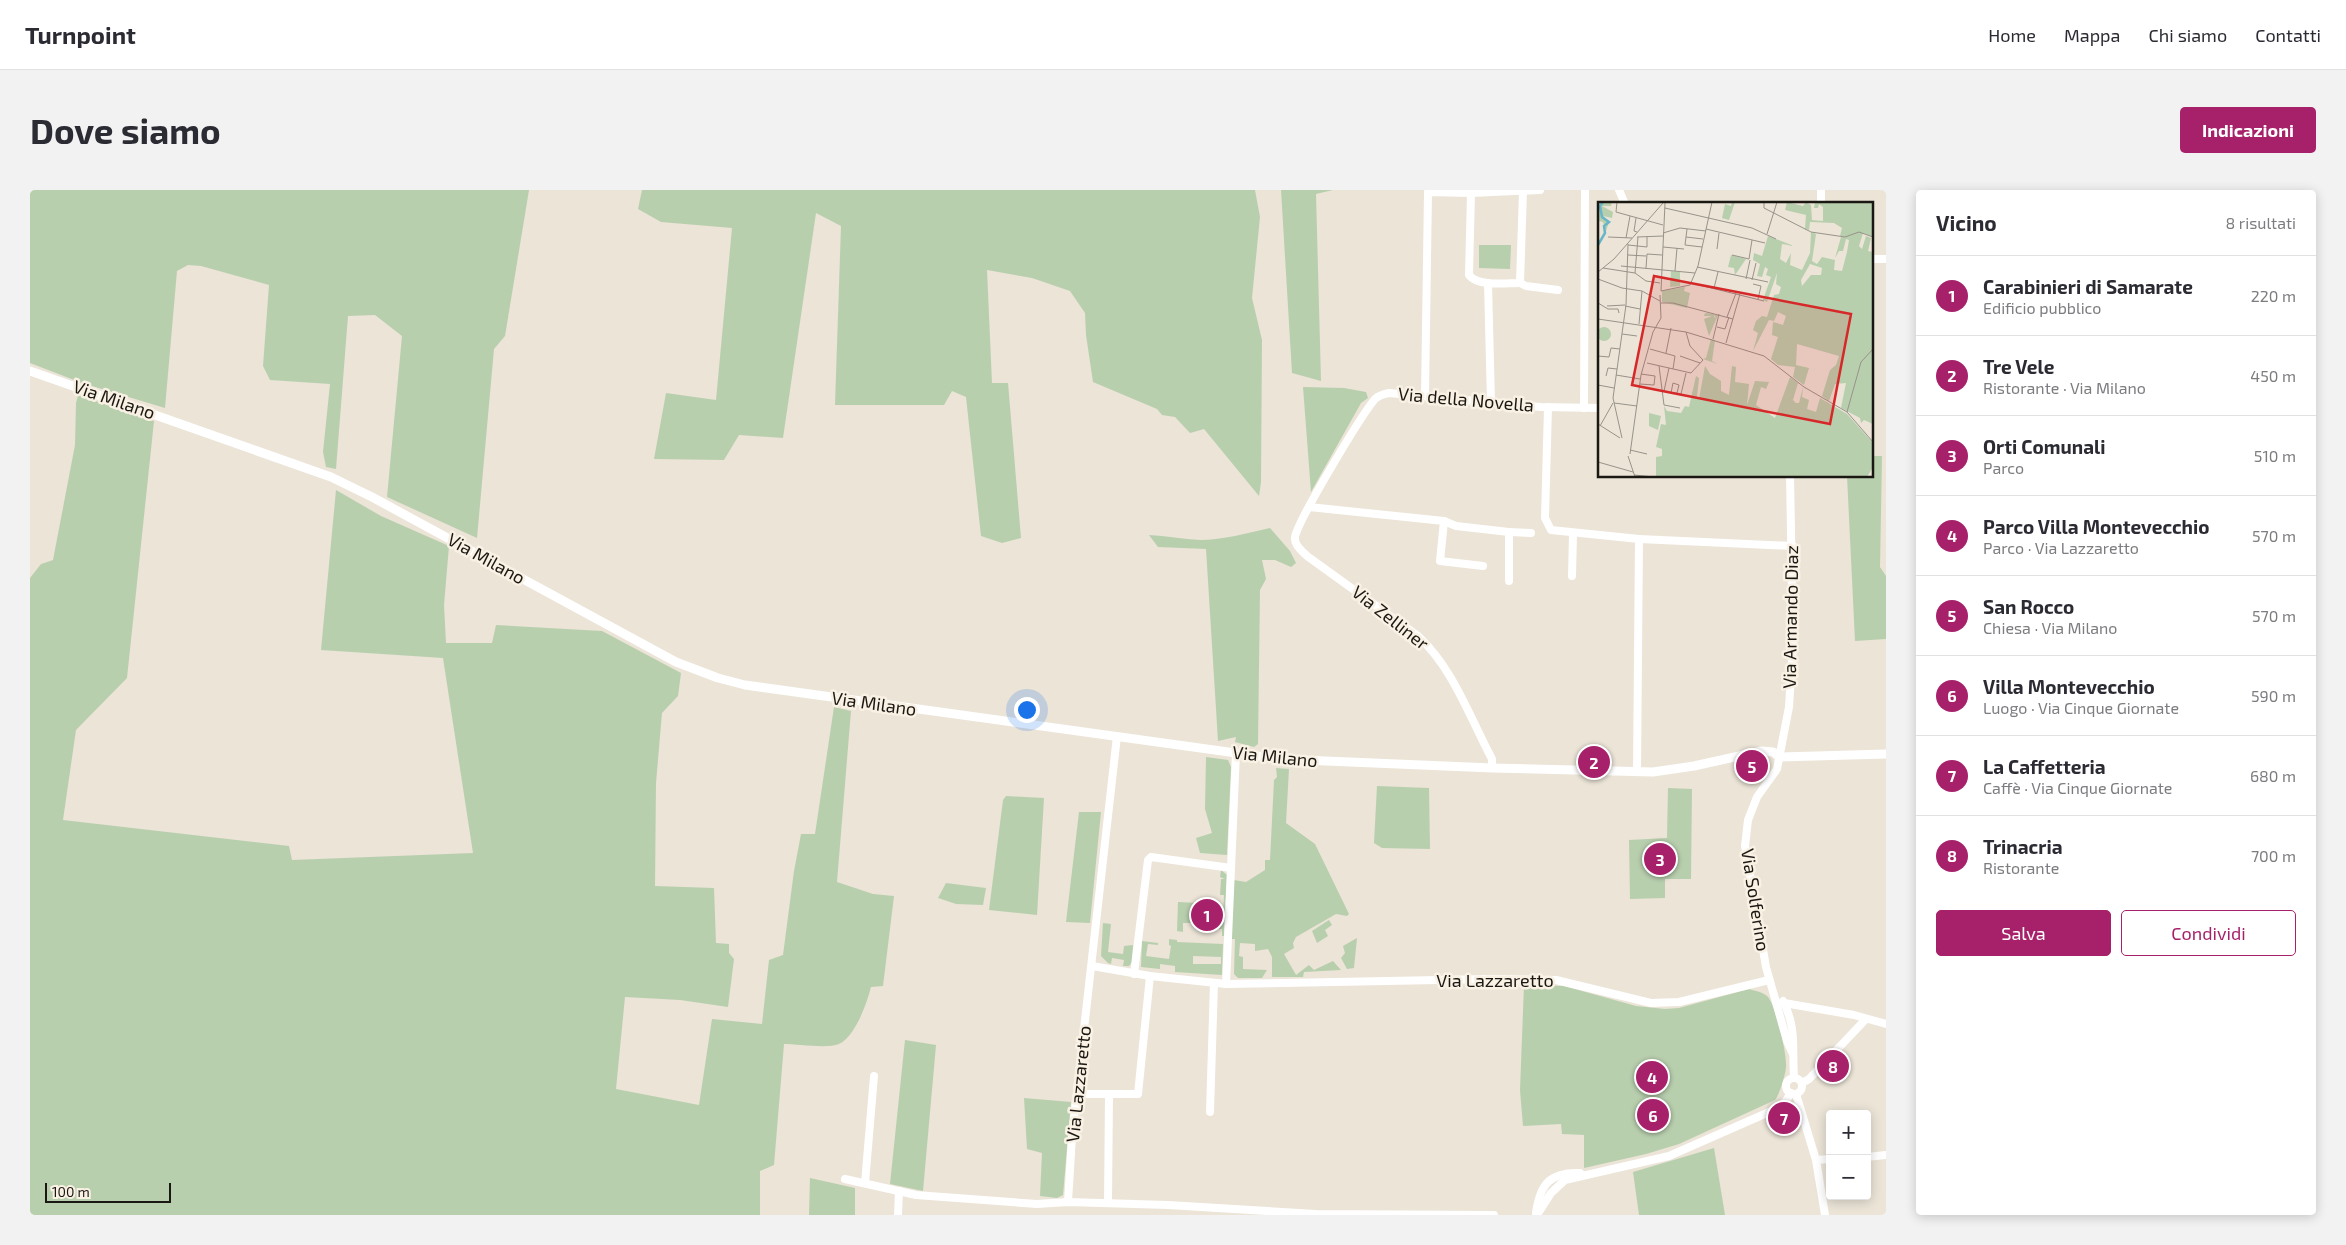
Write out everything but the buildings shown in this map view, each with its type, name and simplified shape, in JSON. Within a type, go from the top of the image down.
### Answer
[{"type":"street","points":[[1426,396],[1428,192],[1471,193],[1540,190]]},
{"type":"street","points":[[1584,408],[1585,190]]},
{"type":"street","points":[[1619,190],[1624,202]]},
{"type":"street","points":[[1520,283],[1523,191]]},
{"type":"street","points":[[1471,193],[1469,275],[1472,279],[1488,283],[1520,283],[1526,286],[1558,290]]},
{"type":"street","points":[[1488,283],[1491,402]]},
{"type":"street","name":"Via Milano","points":[[30,371],[241,444],[352,486],[663,655],[718,678],[778,691],[1236,753],[1326,762],[1636,771],[1673,770],[1762,751],[1773,752],[1780,757],[1886,754]]},
{"type":"street","name":"Via della Novella","points":[[1295,539],[1309,507],[1360,420],[1376,399],[1389,393],[1548,408],[1598,408]]},
{"type":"street","points":[[1548,408],[1545,518],[1551,530],[1639,538],[1792,546]]},
{"type":"street","name":"Via Armando Diaz","points":[[1780,757],[1789,707],[1793,667],[1790,478]]},
{"type":"street","points":[[1309,507],[1444,521],[1456,526],[1531,533]]},
{"type":"street","points":[[1444,521],[1440,561],[1483,566]]},
{"type":"street","points":[[1508,581],[1509,532]]},
{"type":"street","points":[[1572,576],[1573,533]]},
{"type":"street","points":[[1636,771],[1639,538]]},
{"type":"street","name":"Via Zelliner","points":[[1295,539],[1297,547],[1307,556],[1418,636],[1431,648],[1442,662],[1459,694],[1492,759],[1492,768]]},
{"type":"street","name":"Via Lazzaretto","points":[[1068,1202],[1077,1094],[1117,736]]},
{"type":"street","points":[[1226,984],[1236,753]]},
{"type":"street","name":"Via Solferino","points":[[1780,757],[1777,769],[1757,796],[1746,832],[1747,860],[1769,980],[1784,1003],[1790,1019],[1795,1041],[1792,1052]]},
{"type":"street","points":[[1134,974],[1148,860],[1150,857],[1232,868]]},
{"type":"street","name":"Via Lazzaretto","points":[[1092,966],[1134,974],[1226,984],[1490,979],[1556,980],[1650,1003],[1664,1003],[1769,980]]},
{"type":"street","points":[[1077,1094],[1138,1094],[1150,976]]},
{"type":"street","points":[[1210,1112],[1214,983]]},
{"type":"street","name":"Via Solferino","points":[[1774,990],[1783,1028],[1792,1052],[1794,1078]]},
{"type":"street","points":[[1784,1003],[1866,1018],[1886,1024]]},
{"type":"street","points":[[1783,1028],[1800,1010],[1810,1007]]},
{"type":"street","points":[[1802,1083],[1809,1080],[1866,1018]]},
{"type":"street","points":[[865,1183],[874,1076]]},
{"type":"street","points":[[1802,1083],[1794,1078],[1786,1084],[1793,1093],[1816,1160],[1825,1215]]},
{"type":"street","points":[[1536,1215],[1539,1195],[1549,1181],[1562,1174],[1589,1173],[1669,1156],[1776,1109],[1793,1093],[1801,1090],[1802,1083]]},
{"type":"street","points":[[1108,1203],[1109,1094]]},
{"type":"street","points":[[1871,1157],[1886,1155]]},
{"type":"street","points":[[1816,1160],[1826,1159]]},
{"type":"street","points":[[845,1179],[916,1195],[1037,1204],[1068,1202],[1108,1203],[1316,1214],[1494,1215]]},
{"type":"street","points":[[898,1215],[899,1191]]},
{"type":"green space","points":[[30,190],[529,190],[505,336],[494,349],[477,538],[387,497],[402,336],[375,315],[348,316],[336,469],[326,467],[323,452],[330,384],[270,380],[263,366],[269,285],[201,266],[188,265],[177,271],[165,408],[82,383],[30,363]]},
{"type":"green space","points":[[642,190],[1255,190],[1260,217],[1252,298],[1262,340],[1261,482],[1259,496],[1204,429],[1190,433],[1175,417],[1162,415],[1157,409],[1093,382],[1086,335],[1085,313],[1070,291],[1032,278],[987,270],[992,383],[1008,383],[1021,538],[1002,543],[981,536],[966,397],[952,391],[944,405],[835,405],[841,226],[816,213],[783,438],[739,435],[724,460],[654,459],[666,393],[716,400],[732,228],[661,222],[638,209]]},
{"type":"green space","points":[[1281,190],[1333,190],[1316,194],[1321,381],[1292,373]]},
{"type":"green space","points":[[1479,245],[1511,245],[1510,269],[1479,268]]},
{"type":"green space","points":[[1303,387],[1344,388],[1366,392],[1368,398],[1361,403],[1311,492]]},
{"type":"green space","points":[[78,395],[154,421],[127,678],[76,730],[63,820],[289,846],[292,860],[473,853],[443,658],[321,650],[336,490],[381,516],[449,546],[444,605],[446,643],[492,643],[496,625],[602,631],[681,673],[678,696],[662,713],[656,783],[655,886],[714,888],[716,943],[729,944],[729,953],[734,959],[728,1007],[680,1000],[625,997],[616,1089],[699,1105],[712,1019],[762,1024],[769,960],[783,955],[801,834],[815,834],[834,707],[851,711],[837,882],[873,894],[894,896],[883,986],[871,987],[867,1002],[855,1027],[845,1040],[839,1044],[820,1046],[784,1044],[774,1165],[760,1171],[760,1215],[30,1215],[30,578],[41,564],[53,560],[75,445],[76,403]]},
{"type":"green space","points":[[1874,456],[1882,456],[1880,567],[1886,576],[1886,639],[1855,641],[1847,478],[1874,478]]},
{"type":"green space","points":[[1270,528],[1290,551],[1296,563],[1291,567],[1275,560],[1262,560],[1266,579],[1260,590],[1258,744],[1254,747],[1235,742],[1236,737],[1218,741],[1206,549],[1158,547],[1149,535],[1209,540]]},
{"type":"green space","points":[[1206,757],[1228,760],[1231,767],[1227,855],[1200,853],[1196,838],[1212,833],[1205,809]]},
{"type":"green space","points":[[1276,768],[1289,769],[1286,823],[1315,844],[1349,914],[1347,916],[1336,914],[1296,937],[1293,943],[1294,948],[1284,954],[1296,975],[1309,965],[1314,970],[1333,961],[1341,970],[1304,972],[1303,977],[1272,977],[1272,957],[1268,949],[1255,951],[1255,944],[1240,943],[1239,956],[1243,957],[1243,969],[1267,970],[1262,978],[1238,978],[1234,974],[1235,939],[1231,939],[1234,880],[1246,882],[1265,870],[1265,860],[1270,860],[1274,780],[1277,777]]},
{"type":"green space","points":[[1377,786],[1429,788],[1430,849],[1382,848],[1374,843]]},
{"type":"green space","points":[[1668,788],[1692,789],[1691,879],[1665,879],[1665,898],[1630,899],[1629,840],[1667,838]]},
{"type":"green space","points":[[1006,796],[1044,798],[1037,915],[989,910],[1003,800]]},
{"type":"green space","points":[[1079,812],[1101,812],[1090,923],[1066,922]]},
{"type":"green space","points":[[1221,870],[1227,875],[1224,936],[1222,936],[1222,929],[1218,929],[1219,916],[1223,916],[1224,895],[1220,895],[1221,879],[1225,879],[1220,877]]},
{"type":"green space","points":[[946,883],[986,888],[983,905],[956,904],[938,898]]},
{"type":"green space","points":[[1178,902],[1199,903],[1198,923],[1183,923],[1183,932],[1177,931]]},
{"type":"green space","points":[[1329,920],[1332,925],[1325,930],[1328,936],[1317,943],[1312,931]]},
{"type":"green space","points":[[1103,923],[1111,924],[1108,952],[1123,954],[1124,946],[1133,945],[1132,962],[1129,966],[1123,966],[1124,960],[1112,958],[1111,964],[1108,963],[1101,956]]},
{"type":"green space","points":[[1357,938],[1354,968],[1347,969],[1341,958],[1345,953],[1343,946]]},
{"type":"green space","points":[[1169,939],[1177,940],[1177,942],[1223,944],[1222,975],[1175,972],[1175,966],[1160,964],[1160,969],[1141,967],[1142,941],[1158,943],[1158,945],[1148,944],[1146,956],[1169,959],[1171,946],[1169,945]],"holes":[[[1193,956],[1221,957],[1221,964],[1193,964]]]},
{"type":"green space","points":[[1524,985],[1564,986],[1636,1006],[1665,1009],[1679,1008],[1749,989],[1761,993],[1767,996],[1774,1009],[1785,1052],[1786,1070],[1778,1094],[1775,1100],[1679,1144],[1646,1154],[1584,1168],[1584,1135],[1562,1134],[1561,1124],[1523,1126],[1520,1090]]},
{"type":"green space","points":[[905,1040],[936,1045],[923,1191],[890,1184]]},
{"type":"green space","points":[[1024,1098],[1071,1102],[1063,1195],[1057,1198],[1040,1196],[1042,1153],[1027,1149]]},
{"type":"green space","points":[[1714,1148],[1725,1215],[1639,1215],[1633,1172]]},
{"type":"green space","points":[[810,1178],[855,1188],[855,1215],[809,1215]]},
{"type":"place","name":"Tre Vele","points":[[1594,762]]},
{"type":"place","name":"San Rocco","points":[[1752,766]]},
{"type":"place","name":"Orti Comunali","points":[[1660,859]]},
{"type":"place","name":"Carabinieri di Samarate","points":[[1207,915]]},
{"type":"place","name":"Trinacria","points":[[1833,1066]]},
{"type":"place","name":"Parco Villa Montevecchio","points":[[1652,1077]]},
{"type":"place","name":"Villa Montevecchio","points":[[1653,1115]]},
{"type":"place","name":"La Caffetteria","points":[[1784,1118]]}]
